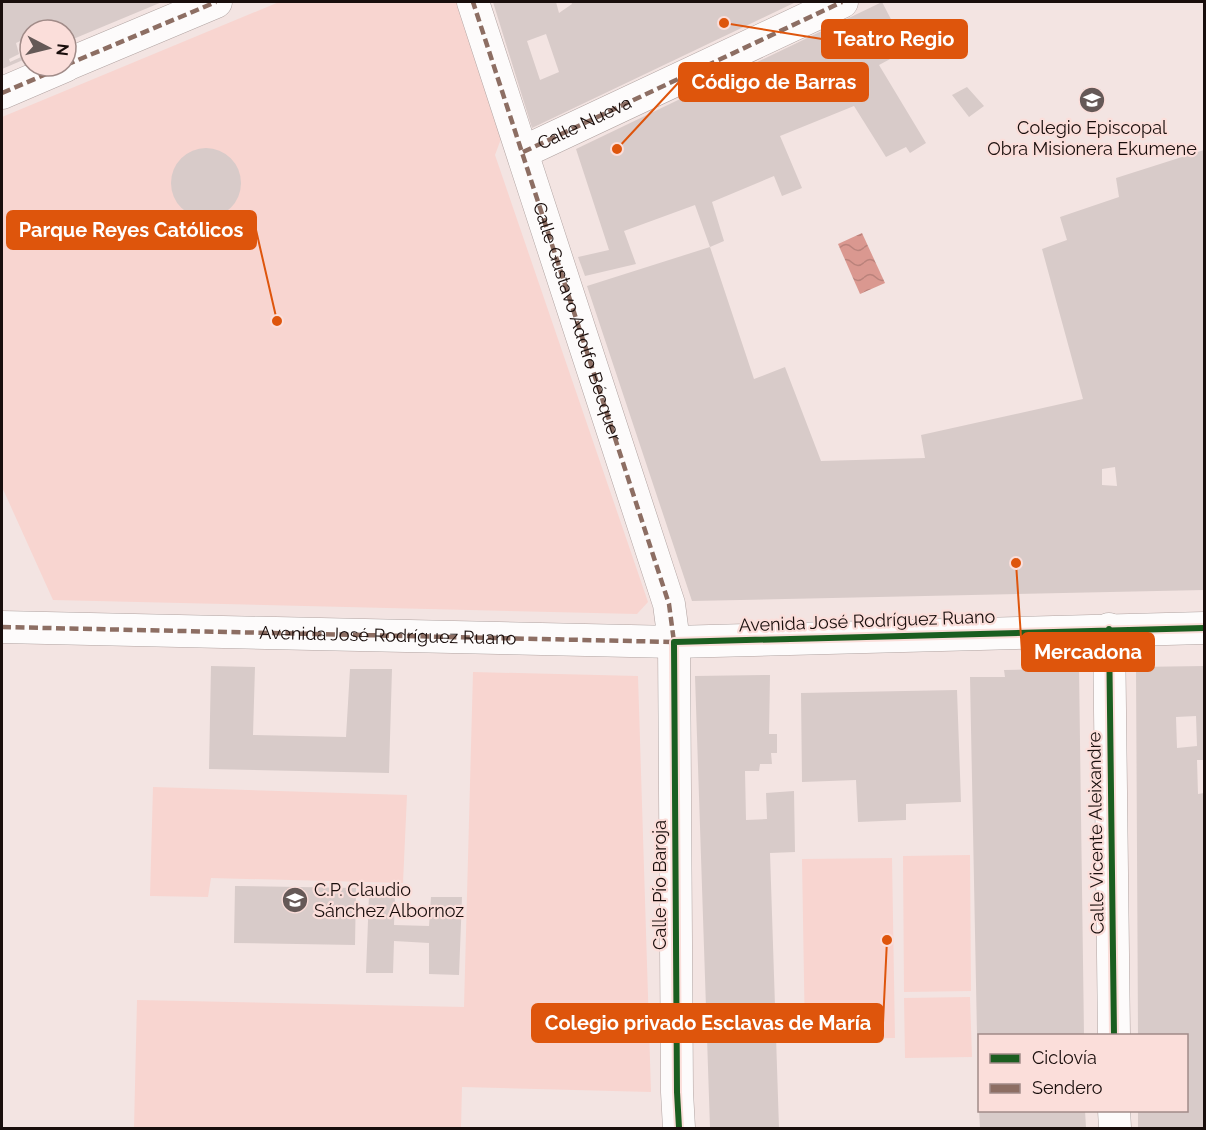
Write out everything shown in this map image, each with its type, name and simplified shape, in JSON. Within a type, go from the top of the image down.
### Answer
[{"type":"street","points":[[78,60],[216,2]]},
{"type":"street","name":"Calle Gustavo Adolfo Bécquer","points":[[473,2],[669,604],[674,642]]},
{"type":"street","name":"Calle Nueva","points":[[523,152],[842,2]]},
{"type":"street","points":[[2,93],[37,78]]},
{"type":"street","name":"Avenida José Rodríguez Ruano","points":[[2,627],[674,642],[1204,628]]},
{"type":"street","name":"Calle Vicente Aleixandre","points":[[1109,629],[1114,1034]]},
{"type":"street","name":"Calle Pío Baroja","points":[[674,642],[679,1128]]},
{"type":"street","points":[[1114,1112],[1115,1128]]},
{"type":"shaded area","points":[[279,2],[453,2],[460,4],[502,136],[495,155],[648,602],[637,614],[53,600],[2,487],[2,117]]},
{"type":"shaded area","points":[[473,672],[638,676],[651,1092],[462,1087],[461,1128],[134,1128],[137,1000],[464,1007]]},
{"type":"shaded area","points":[[153,787],[407,795],[403,883],[211,878],[208,897],[150,896]]},
{"type":"shaded area","points":[[970,855],[971,991],[904,992],[903,856]]},
{"type":"shaded area","points":[[892,858],[895,1038],[805,1039],[802,859]]},
{"type":"shaded area","points":[[970,997],[972,1057],[905,1058],[904,998]]},
{"type":"water","points":[[862,233],[885,283],[860,294],[838,244]]},
{"type":"building","points":[[2,2],[162,2],[78,37],[78,18],[18,18],[18,42],[16,43],[18,54],[9,59],[10,62],[18,58],[18,62],[2,69]]},
{"type":"building","points":[[493,2],[556,2],[559,13],[572,4],[571,2],[796,2],[532,128]],"holes":[[[546,34],[559,72],[540,80],[527,41]]]},
{"type":"building","points":[[882,2],[907,50],[879,65],[926,143],[910,153],[906,147],[886,157],[854,106],[780,136],[802,188],[782,196],[774,176],[712,202],[724,241],[710,247],[695,205],[624,231],[636,264],[585,276],[578,257],[609,250],[576,149]]},
{"type":"building","points":[[967,87],[984,106],[969,117],[952,95]]},
{"type":"building","points":[[206,148],[219,151],[231,158],[238,170],[241,183],[238,196],[231,208],[219,215],[206,218],[193,215],[181,208],[174,196],[171,183],[174,170],[181,158],[193,151]]},
{"type":"building","points":[[1204,150],[1204,590],[692,601],[587,286],[710,247],[754,379],[785,367],[821,461],[925,458],[921,435],[1083,399],[1042,249],[1067,240],[1060,217],[1119,197],[1116,178]],"holes":[[[1115,467],[1117,486],[1102,485],[1102,469]]]},
{"type":"building","points":[[211,666],[255,667],[253,735],[346,737],[350,669],[392,669],[389,773],[209,769]]},
{"type":"building","points":[[1204,666],[1204,760],[1197,760],[1198,794],[1204,793],[1204,1128],[1138,1128],[1138,1112],[1188,1112],[1188,1034],[1138,1034],[1136,667]],"holes":[[[1196,716],[1197,746],[1177,748],[1176,717]]]},
{"type":"building","points":[[1079,668],[1084,1034],[977,1035],[970,677],[1005,677],[1004,670]]},
{"type":"building","points":[[770,675],[769,734],[777,734],[777,753],[771,753],[772,764],[760,764],[759,771],[745,771],[746,820],[767,819],[766,793],[794,791],[795,852],[770,853],[779,1128],[710,1128],[695,676]]},
{"type":"building","points":[[957,690],[961,802],[906,804],[906,820],[858,822],[856,780],[802,782],[801,693]]},
{"type":"building","points":[[235,886],[356,888],[355,945],[234,943]]},
{"type":"building","points":[[369,895],[395,896],[394,925],[429,926],[431,897],[462,897],[459,975],[429,974],[429,943],[394,941],[393,973],[366,973]]},
{"type":"building","points":[[979,1112],[1085,1112],[1086,1128],[980,1128]]},
{"type":"marked path","points":[[78,60],[216,2]]},
{"type":"marked path","points":[[2,627],[674,642],[669,604],[473,2]]},
{"type":"marked path","points":[[523,152],[842,2]]},
{"type":"marked path","points":[[2,93],[37,78]]},
{"type":"cycle path","points":[[679,1128],[674,642],[1204,628]]},
{"type":"cycle path","points":[[1109,629],[1114,1034]]},
{"type":"place","name":"Teatro Regio","points":[[724,23]]},
{"type":"place","name":"Colegio Episcopal Obra Misionera Ekumene","points":[[1092,100]]},
{"type":"place","name":"Código de Barras","points":[[617,149]]},
{"type":"place","name":"Parque Reyes Católicos","points":[[277,321]]},
{"type":"place","name":"Mercadona","points":[[1016,563]]},
{"type":"place","name":"C.P. Claudio Sánchez Albornoz","points":[[295,900]]},
{"type":"place","name":"Colegio privado Esclavas de María","points":[[887,940]]}]
